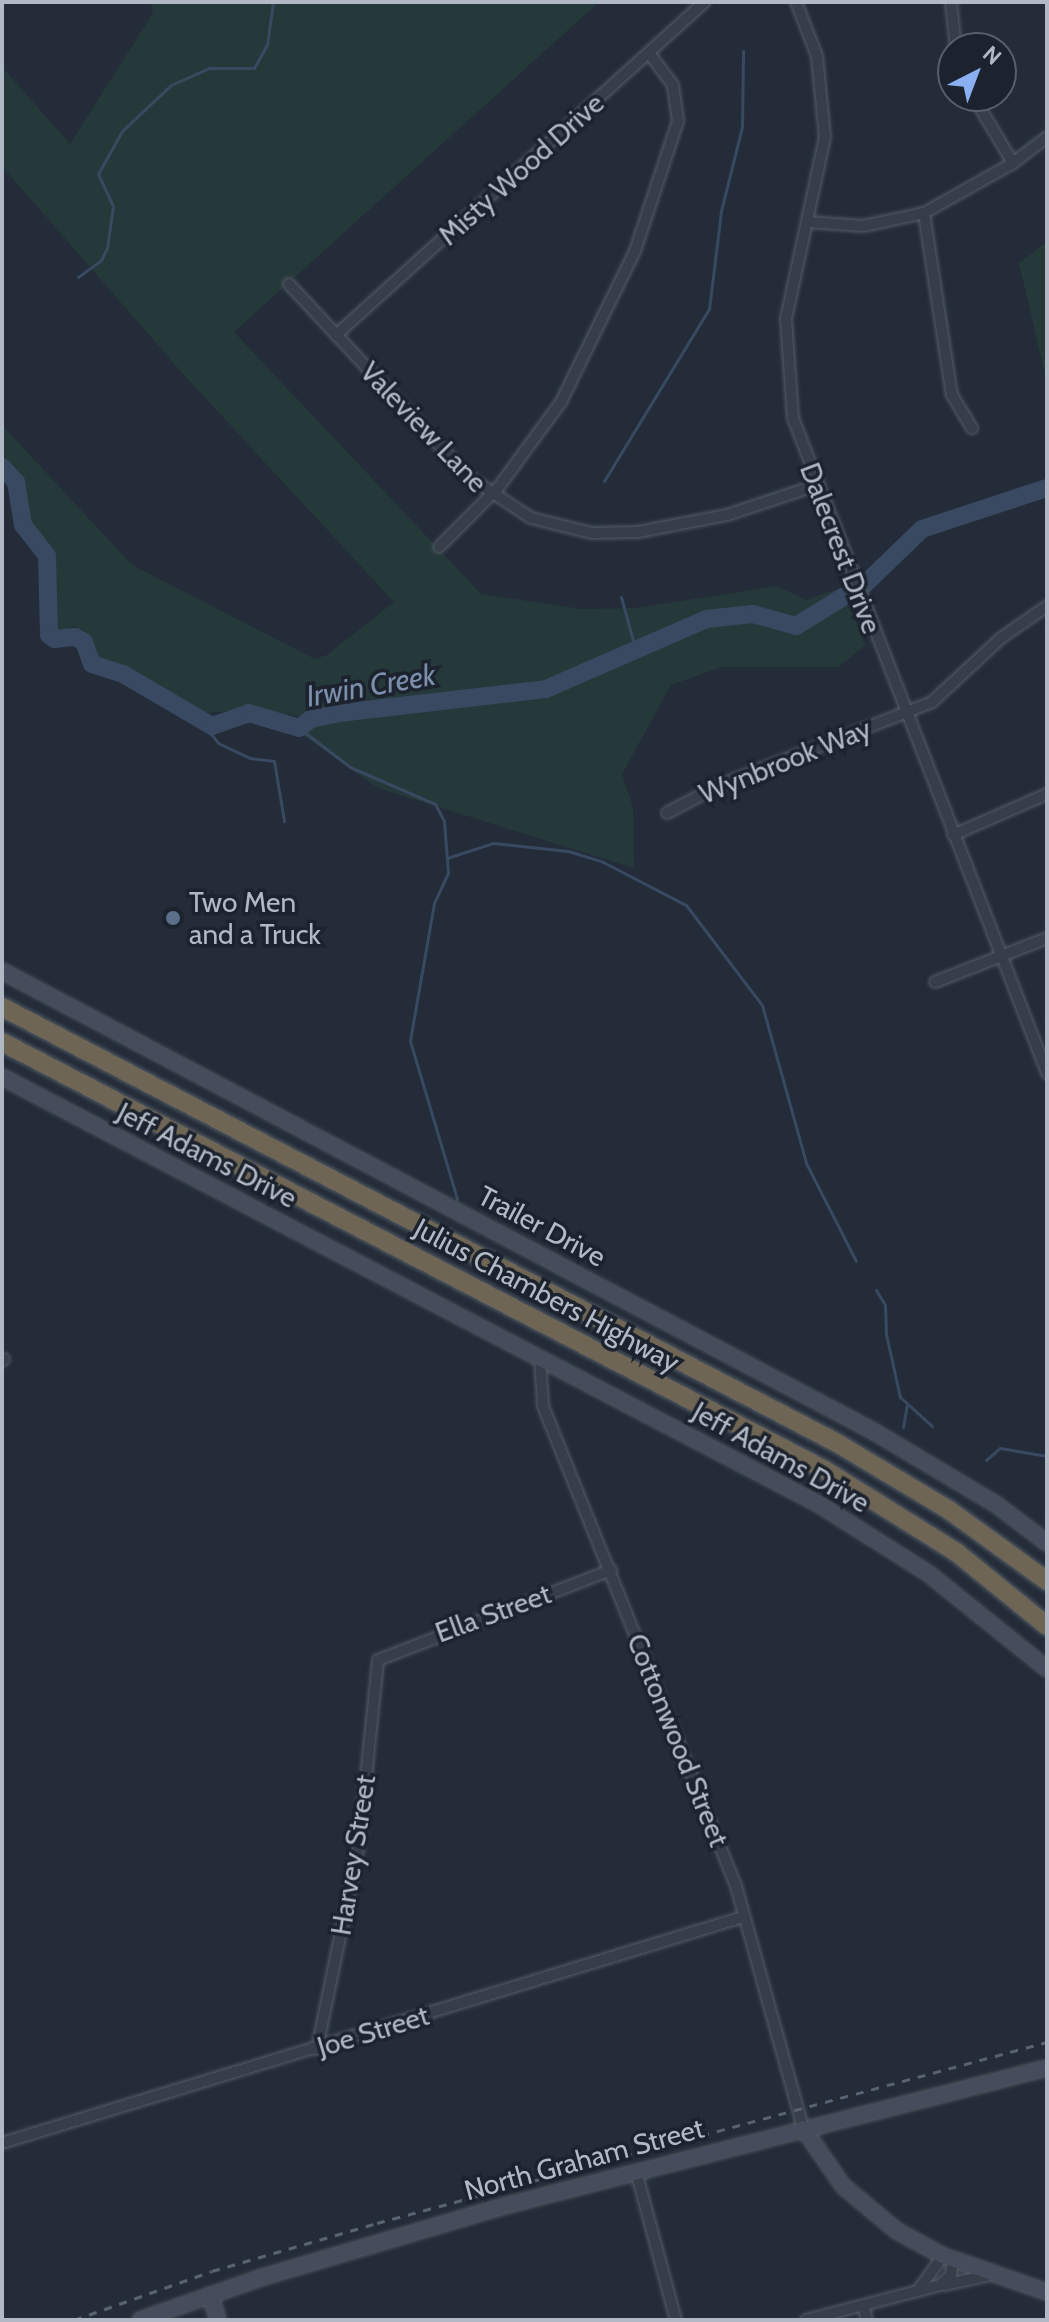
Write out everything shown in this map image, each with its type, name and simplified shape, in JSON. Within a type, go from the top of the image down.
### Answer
[{"type":"highway","name":"Julius Chambers Highway","points":[[2,1007],[837,1443],[949,1510],[1047,1581]]},
{"type":"highway","name":"Julius Chambers Highway","points":[[2,1042],[823,1469],[956,1552],[1047,1626]]},
{"type":"street","name":"Misty Wood Drive","points":[[336,335],[705,2]]},
{"type":"street","name":"Dalecrest Drive","points":[[796,2],[813,39],[824,110],[823,158],[789,293],[785,364],[793,418],[1047,1073]]},
{"type":"street","points":[[951,2],[954,32]]},
{"type":"street","points":[[439,547],[490,496],[550,418],[579,371],[646,223],[679,114],[673,85],[649,53]]},
{"type":"street","points":[[983,112],[1013,163]]},
{"type":"street","points":[[808,222],[863,226],[924,213],[1013,163],[1047,137]]},
{"type":"street","points":[[924,213],[952,395],[972,428]]},
{"type":"street","name":"Valeview Lane","points":[[289,284],[490,496],[556,527],[611,534],[727,515],[817,485]]},
{"type":"street","name":"Wynbrook Way","points":[[667,813],[718,786],[906,713],[951,690],[1001,638],[1047,606]]},
{"type":"street","points":[[953,835],[1047,794]]},
{"type":"street","points":[[935,982],[1047,938]]},
{"type":"street","name":"Trailer Drive","points":[[2,971],[873,1431],[997,1505],[1047,1543]]},
{"type":"street","name":"Jeff Adams Drive","points":[[2,1077],[855,1526],[977,1608],[1047,1669]]},
{"type":"street","name":"Cottonwood Street","points":[[540,1359],[543,1406],[736,1886],[803,2128]]},
{"type":"street","name":"Ella Street","points":[[378,1660],[611,1570]]},
{"type":"street","name":"Harvey Street","points":[[317,2049],[359,1845],[378,1660]]},
{"type":"street","name":"Joe Street","points":[[2,2143],[743,1917]]},
{"type":"street","name":"North Graham Street","points":[[140,2320],[210,2295],[636,2171],[1047,2068]]},
{"type":"street","points":[[803,2128],[858,2202],[948,2258],[1047,2292]]},
{"type":"street","points":[[636,2171],[676,2320]]},
{"type":"street","points":[[930,2288],[947,2281],[948,2258]]},
{"type":"street","points":[[913,2291],[927,2283],[948,2258]]},
{"type":"street","points":[[806,2320],[913,2291],[994,2274]]},
{"type":"street","points":[[210,2295],[218,2320]]},
{"type":"street","points":[[863,2305],[867,2320]]},
{"type":"shaded area","points":[[151,2],[599,2],[234,332],[481,594],[582,609],[637,608],[777,586],[806,600],[843,587],[865,645],[839,667],[721,667],[671,685],[622,774],[633,807],[634,868],[378,788],[294,729],[305,717],[256,710],[199,713],[102,662],[75,626],[56,634],[53,561],[44,539],[22,523],[15,468],[2,456],[2,425],[132,565],[315,659],[327,655],[394,602],[184,375],[2,166],[2,67],[70,144],[153,13]]},
{"type":"shaded area","points":[[1047,242],[1047,383],[1019,263]]},
{"type":"waterway","points":[[78,277],[101,260],[107,248],[113,206],[98,174],[122,131],[171,85],[209,68],[254,68],[267,45],[273,2]]},
{"type":"waterway","points":[[604,481],[709,309],[721,211],[742,127],[743,51]]},
{"type":"waterway","name":"Irwin Creek","points":[[2,467],[16,482],[23,525],[47,556],[49,635],[55,639],[75,637],[84,642],[92,664],[123,674],[212,726],[249,713],[299,728],[311,719],[339,713],[546,689],[706,619],[753,614],[796,626],[848,594]]},
{"type":"waterway","name":"Irwin Creek","points":[[864,585],[922,529],[1047,488]]},
{"type":"waterway","points":[[621,597],[635,648]]},
{"type":"waterway","points":[[212,726],[208,730],[218,743],[250,758],[274,761],[284,821]]},
{"type":"waterway","points":[[299,728],[350,767],[435,804],[444,821],[448,873],[434,903],[410,1041],[457,1199]]},
{"type":"waterway","points":[[447,858],[493,843],[568,851],[603,862],[686,905],[762,1005],[806,1163],[856,1261]]},
{"type":"waterway","points":[[876,1290],[885,1305],[886,1334],[900,1397],[932,1426]]},
{"type":"waterway","points":[[903,1427],[907,1405]]},
{"type":"waterway","points":[[986,1460],[1000,1448],[1047,1456]]},
{"type":"railway","points":[[74,2320],[212,2271],[377,2223],[1047,2042]]},
{"type":"place","name":"Two Men and a Truck","points":[[173,918]]}]
